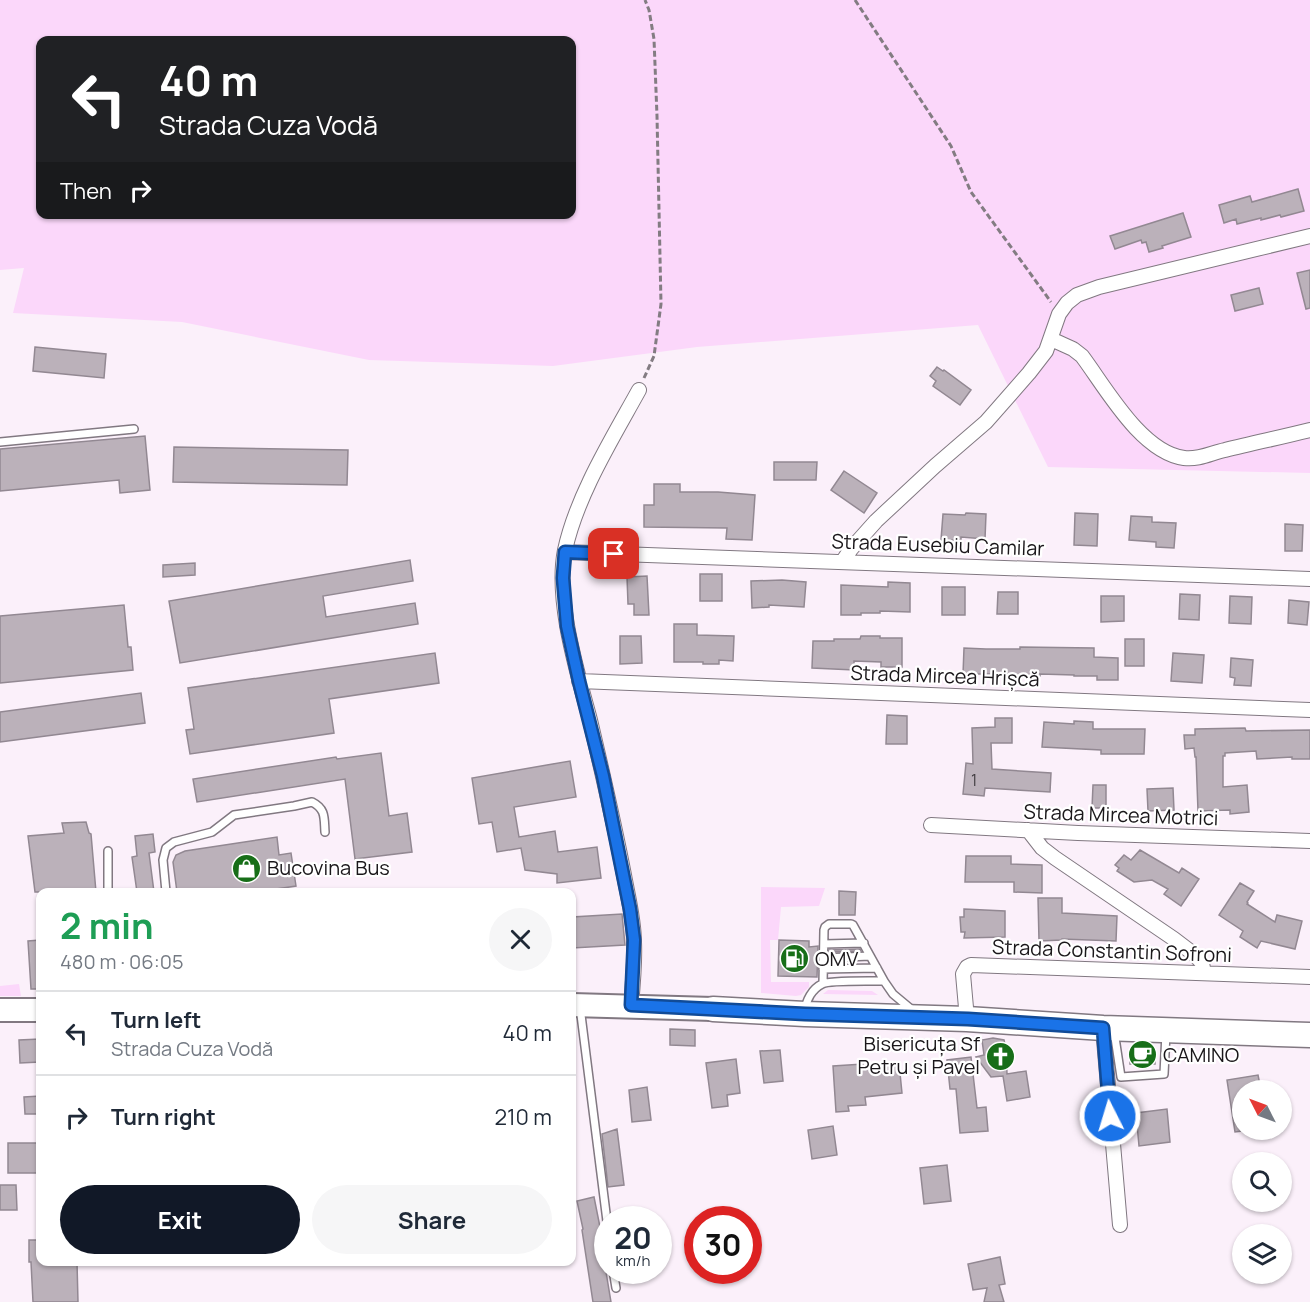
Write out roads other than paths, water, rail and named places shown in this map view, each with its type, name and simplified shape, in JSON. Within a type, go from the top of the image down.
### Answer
[{"type":"highway","points":[[713,1009],[968,1019],[1108,1029],[1310,1035]]},
{"type":"main road","points":[[576,1005],[713,1009]]},
{"type":"main road","points":[[0,1010],[36,1010]]},
{"type":"street","points":[[843,561],[876,521],[986,422],[1046,351],[1059,314],[1077,295],[1100,287],[1310,236]]},
{"type":"street","points":[[1051,339],[1073,349],[1082,356],[1131,424],[1148,440],[1175,455],[1185,458],[1205,457],[1221,451],[1310,430]]},
{"type":"street","points":[[631,1005],[634,940],[630,909],[603,776],[567,626],[563,578],[565,552],[573,522],[588,486],[639,390]]},
{"type":"street","name":"Strada Eusebiu Camilar","points":[[565,552],[1310,579]]},
{"type":"street","name":"Strada Mircea Hrișcă","points":[[579,681],[1310,710]]},
{"type":"street","name":"Strada Mircea Motrici","points":[[931,825],[1310,841]]},
{"type":"street","points":[[1028,830],[1042,848],[1055,858],[1174,939],[1195,956],[1202,963],[1204,973]]},
{"type":"street","name":"Strada Constantin Sofroni","points":[[968,1019],[963,974],[967,967],[971,966],[1310,977]]},
{"type":"street","points":[[1108,1029],[1120,1225]]},
{"type":"lane","points":[[0,442],[134,429]]},
{"type":"lane","points":[[166,888],[163,860],[166,848],[174,842],[212,832],[234,815],[312,802],[320,806],[324,815],[326,832]]},
{"type":"lane","points":[[108,851],[108,888]]},
{"type":"lane","points":[[823,983],[824,930],[827,925],[851,924],[855,927],[893,994],[924,1017]]},
{"type":"lane","points":[[824,944],[864,943]]},
{"type":"lane","points":[[823,958],[870,956]]},
{"type":"lane","points":[[823,969],[877,968]]},
{"type":"lane","points":[[805,1014],[808,998],[823,983],[884,981]]},
{"type":"lane","points":[[576,1012],[605,1206]]},
{"type":"lane","points":[[1108,1029],[1121,1077],[1164,1074],[1167,1031]]},
{"type":"lane","points":[[615,1284],[615,1288]]},
{"type":"place","name":"Bucovina Bus","points":[[246,868]]},
{"type":"place","name":"OMV","points":[[794,959]]},
{"type":"place","name":"CAMINO","points":[[1142,1055]]},
{"type":"place","name":"Bisericuța Sf Petru și Pavel","points":[[1001,1056]]}]
